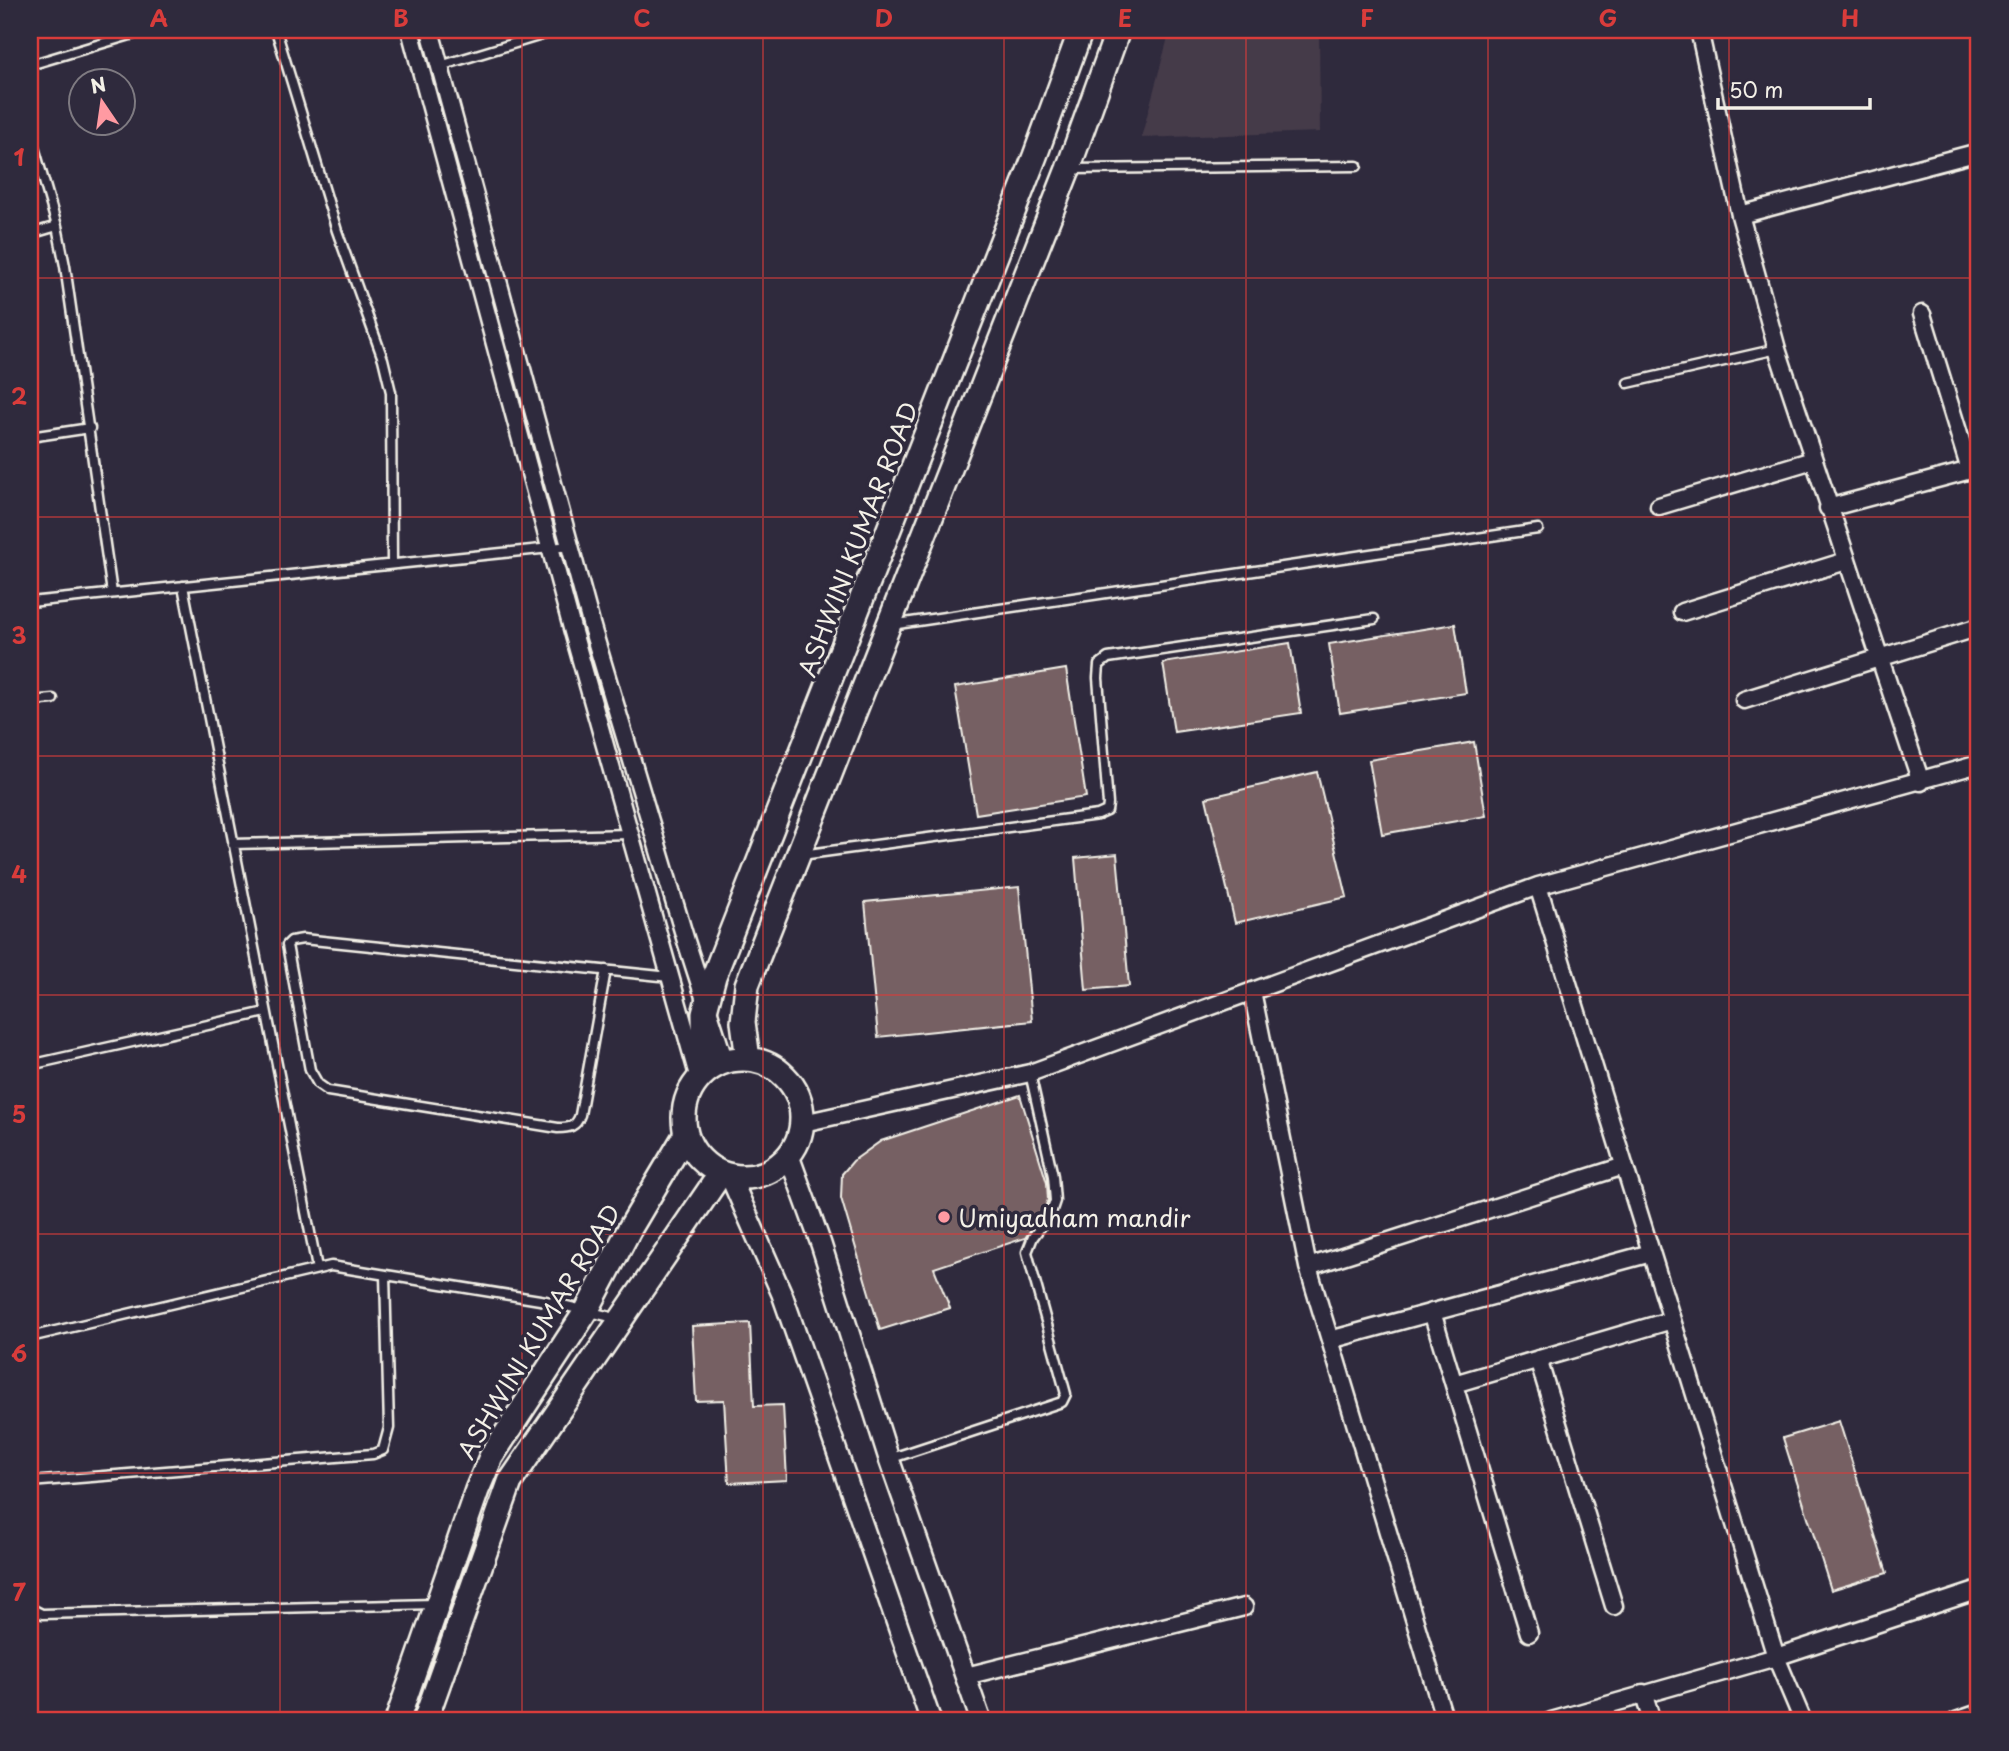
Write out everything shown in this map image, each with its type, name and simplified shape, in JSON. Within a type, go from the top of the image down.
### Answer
[{"type":"main road","name":"ASHWINI KUMAR ROAD","points":[[719,1068],[706,1007],[714,976],[1030,169],[1081,30]]},
{"type":"main road","points":[[719,1068],[766,1063],[782,1073],[794,1087],[802,1105],[803,1123],[799,1140],[789,1156],[777,1167],[763,1174],[747,1177],[726,1175],[702,1161],[692,1149],[686,1134],[683,1117],[687,1100],[719,1068],[743,1022],[747,985],[1068,169],[1118,30]]},
{"type":"main road","name":"ASHWINI KUMAR ROAD","points":[[397,1721],[477,1490],[491,1457],[587,1310],[629,1230],[686,1134]]},
{"type":"main road","points":[[425,1721],[510,1482],[621,1320],[726,1175]]},
{"type":"street","points":[[410,30],[550,548],[670,977],[719,1068]]},
{"type":"street","points":[[430,30],[592,627],[706,1007]]},
{"type":"street","points":[[1699,30],[1740,215],[1777,349],[1921,782]]},
{"type":"street","points":[[1740,215],[1979,152]]},
{"type":"street","points":[[1828,508],[1974,469],[1922,314]]},
{"type":"street","points":[[1659,506],[1813,460]]},
{"type":"street","points":[[1682,612],[1846,561]]},
{"type":"street","points":[[1744,700],[1979,627]]},
{"type":"street","points":[[803,1123],[1030,1073],[1538,886],[1979,764]]},
{"type":"street","points":[[1538,886],[1776,1657],[1802,1721]]},
{"type":"street","points":[[1252,991],[1308,1267],[1445,1721]]},
{"type":"street","points":[[789,1156],[821,1244],[889,1459],[981,1721]]},
{"type":"street","points":[[1308,1267],[1624,1166]]},
{"type":"street","points":[[726,1175],[782,1294],[931,1721]]},
{"type":"street","points":[[1330,1340],[1651,1253]]},
{"type":"street","points":[[1432,1312],[1529,1633]]},
{"type":"street","points":[[1454,1384],[1672,1320]]},
{"type":"street","points":[[1538,1359],[1614,1606]]},
{"type":"street","points":[[1551,1721],[1776,1657],[1979,1590]]},
{"type":"street","points":[[966,1676],[1244,1606]]},
{"type":"street","points":[[1643,1693],[1652,1721]]},
{"type":"street","points":[[1956,1721],[1979,1713]]},
{"type":"lane","points":[[30,65],[147,30]]},
{"type":"lane","points":[[276,30],[337,231],[383,359],[391,392],[392,564]]},
{"type":"lane","points":[[440,66],[558,30]]},
{"type":"lane","points":[[30,133],[57,226],[90,428],[112,593]]},
{"type":"lane","points":[[1068,169],[1357,166]]},
{"type":"lane","points":[[30,234],[57,226]]},
{"type":"lane","points":[[1628,383],[1777,349]]},
{"type":"lane","points":[[30,437],[90,428]]},
{"type":"lane","points":[[888,626],[1538,529]]},
{"type":"lane","points":[[30,602],[570,546]]},
{"type":"lane","points":[[183,586],[317,1268]]},
{"type":"lane","points":[[798,856],[1098,815],[1107,811],[1108,804],[1098,678],[1099,665],[1108,658],[1374,620]]},
{"type":"lane","points":[[30,701],[53,698]]},
{"type":"lane","points":[[233,844],[630,834]]},
{"type":"lane","points":[[606,970],[580,1115],[577,1123],[569,1128],[558,1128],[328,1091],[318,1084],[310,1070],[288,945],[291,941],[303,939],[606,970],[670,977]]},
{"type":"lane","points":[[30,1065],[266,1012]]},
{"type":"lane","points":[[889,1459],[1062,1402],[1066,1394],[1027,1252],[1033,1237],[1051,1213],[1055,1200],[1053,1176],[1030,1073]]},
{"type":"lane","points":[[30,1337],[331,1266],[587,1310],[621,1320]]},
{"type":"lane","points":[[30,1482],[373,1454],[383,1450],[389,1428],[385,1275]]},
{"type":"lane","points":[[30,1608],[41,1614],[437,1604]]},
{"type":"shaded area","points":[[1170,30],[1319,30],[1320,132],[1141,138]]},
{"type":"building","points":[[1455,624],[1466,693],[1340,713],[1329,644]]},
{"type":"building","points":[[1290,643],[1301,713],[1174,732],[1163,663]]},
{"type":"building","points":[[1066,669],[1086,797],[976,814],[955,687]]},
{"type":"building","points":[[1474,742],[1486,816],[1382,834],[1369,760]]},
{"type":"building","points":[[1317,772],[1347,897],[1235,923],[1206,798]]},
{"type":"building","points":[[1117,854],[1129,986],[1086,990],[1075,858]]},
{"type":"building","points":[[1019,887],[1032,1021],[878,1037],[865,902]]},
{"type":"building","name":"Umiyadham mandir","points":[[1020,1095],[1047,1183],[1048,1200],[1042,1214],[1025,1238],[934,1268],[950,1308],[880,1330],[841,1198],[842,1174],[853,1161],[881,1141]]},
{"type":"building","points":[[750,1323],[754,1406],[783,1405],[787,1480],[729,1483],[724,1400],[696,1401],[692,1326]]},
{"type":"building","points":[[1839,1421],[1887,1573],[1831,1590],[1783,1438]]},
{"type":"place","name":"Umiyadham mandir","points":[[944,1217]]}]
